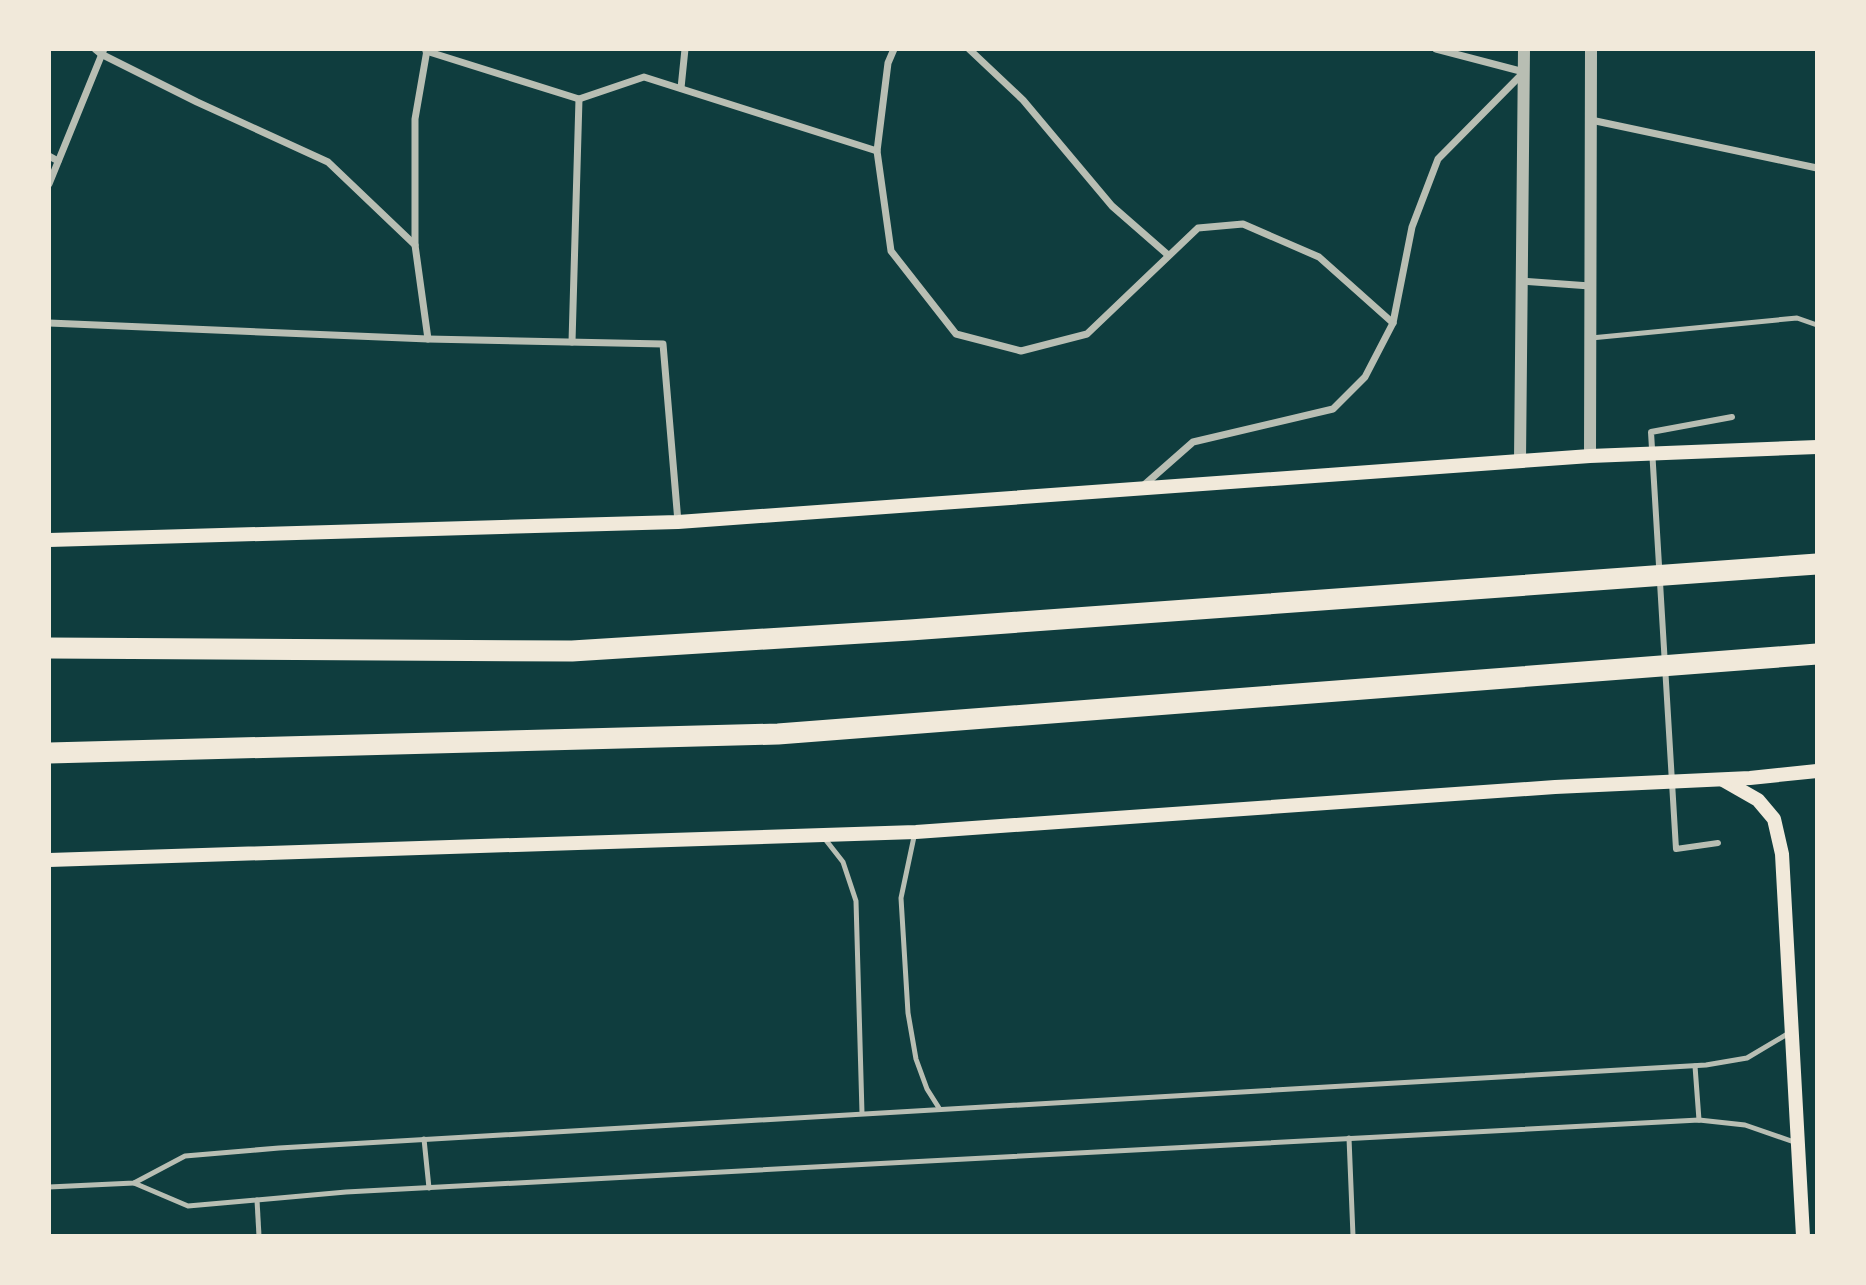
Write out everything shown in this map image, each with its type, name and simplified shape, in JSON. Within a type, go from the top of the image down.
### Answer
[{"type":"highway","points":[[49,648],[572,651],[924,629],[1817,564]]},
{"type":"highway","points":[[49,754],[778,734],[1817,654]]},
{"type":"main road","points":[[49,540],[678,523],[1590,456],[1817,447]]},
{"type":"main road","points":[[49,860],[916,832],[1817,771]]},
{"type":"main road","points":[[1722,779],[1758,800],[1773,819],[1782,854],[1803,1236]]},
{"type":"street","points":[[681,88],[685,49]]},
{"type":"street","points":[[894,49],[888,63],[877,151],[891,251],[956,334],[1021,351],[1087,334],[1198,228],[1243,224],[1319,257],[1393,323]]},
{"type":"street","points":[[969,49],[1023,100],[1112,206],[1168,255]]},
{"type":"street","points":[[1436,49],[1524,72]]},
{"type":"street","points":[[1520,461],[1524,49]]},
{"type":"street","points":[[1590,456],[1591,49]]},
{"type":"street","points":[[428,340],[415,245],[415,119],[426,50],[579,99],[644,77],[877,151]]},
{"type":"street","points":[[49,184],[100,51],[197,102],[328,162],[415,245]]},
{"type":"street","points":[[1139,489],[1193,443],[1333,408],[1365,377],[1393,323],[1412,227],[1438,159],[1524,72]]},
{"type":"street","points":[[572,342],[579,99]]},
{"type":"street","points":[[1591,120],[1817,168]]},
{"type":"street","points":[[49,156],[58,161]]},
{"type":"street","points":[[1522,281],[1590,286]]},
{"type":"street","points":[[49,323],[428,340],[663,344],[678,523]]},
{"type":"street","points":[[1718,843],[1676,849],[1651,432],[1731,417]]},
{"type":"lane","points":[[1590,338],[1797,318],[1817,325]]},
{"type":"lane","points":[[916,832],[901,898],[908,1013],[916,1059],[927,1089],[939,1108]]},
{"type":"lane","points":[[821,834],[843,862],[856,901],[862,1113]]},
{"type":"lane","points":[[49,1187],[135,1183],[185,1156],[279,1148],[1695,1066],[1747,1058],[1792,1032]]},
{"type":"lane","points":[[1695,1066],[1699,1120]]},
{"type":"lane","points":[[135,1183],[188,1206],[346,1192],[1699,1120],[1745,1125],[1798,1144]]},
{"type":"lane","points":[[1349,1138],[1353,1236]]},
{"type":"lane","points":[[424,1139],[429,1188]]},
{"type":"lane","points":[[257,1200],[259,1236]]}]
